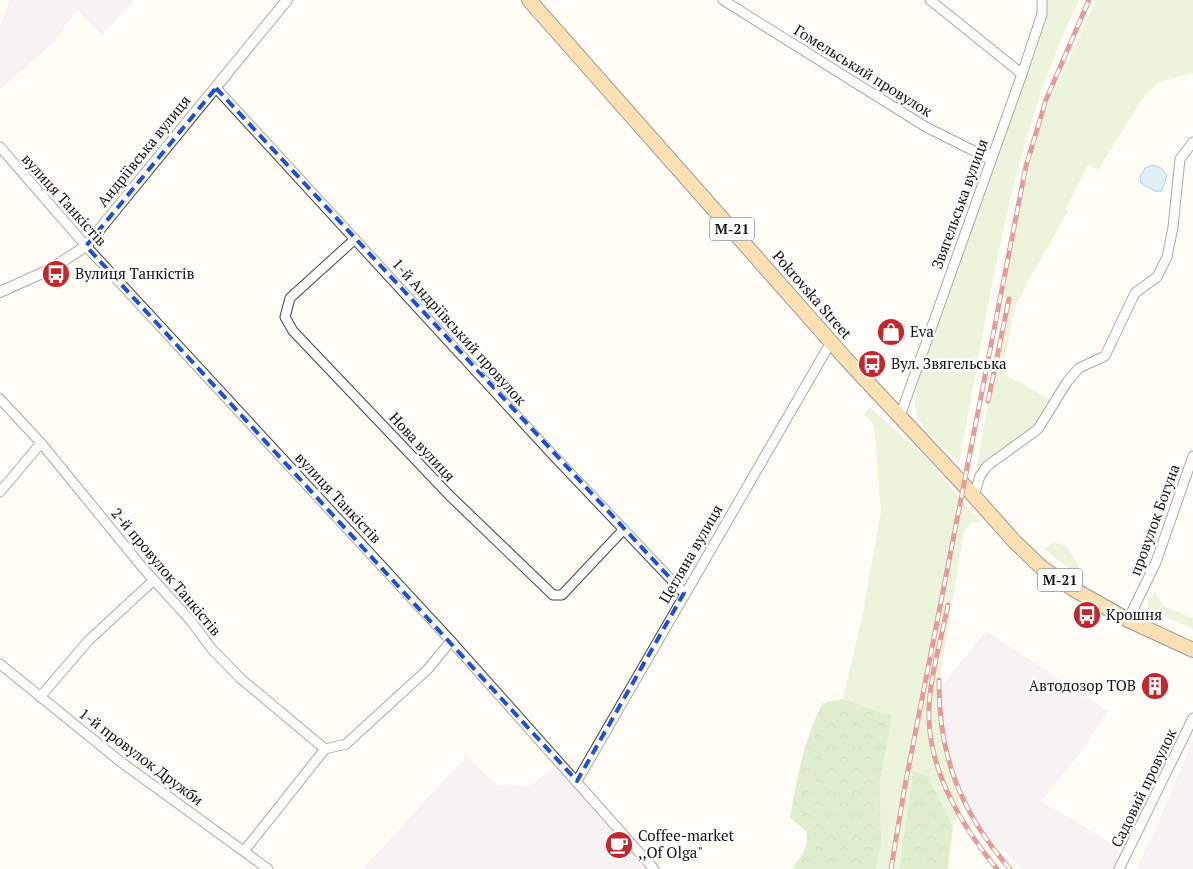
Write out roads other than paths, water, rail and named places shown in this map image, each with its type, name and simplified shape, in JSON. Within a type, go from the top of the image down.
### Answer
[{"type":"highway","name":"Pokrovska Street","points":[[529,0],[831,342],[1014,541],[1041,567],[1072,589],[1128,620],[1193,650]]},
{"type":"street","name":"Андріївська вулиця","points":[[0,292],[51,269],[86,246],[287,0]]},
{"type":"street","name":"Гомельський провулок","points":[[723,0],[926,127],[990,159]]},
{"type":"street","points":[[930,0],[1022,74]]},
{"type":"street","name":"Звягельська вулиця","points":[[900,416],[990,159],[1022,74],[1042,14],[1042,0]]},
{"type":"street","name":"1-й Андріївський провулок","points":[[216,88],[684,593]]},
{"type":"street","points":[[974,496],[980,476],[987,466],[1038,429],[1079,368],[1105,356],[1135,293],[1157,277],[1167,257],[1173,227],[1180,159],[1193,142]]},
{"type":"street","name":"вулиця Танкістів","points":[[0,147],[86,246],[451,641],[654,869]]},
{"type":"street","name":"Нова вулиця","points":[[356,239],[290,298],[285,317],[293,331],[449,495],[553,595],[562,595],[624,529]]},
{"type":"street","name":"Цегляна вулиця","points":[[577,782],[684,593],[831,342]]},
{"type":"street","name":"2-й провулок Танкістів","points":[[0,399],[41,443],[154,580],[191,621],[210,648],[240,678],[324,749]]},
{"type":"street","points":[[0,492],[41,443]]},
{"type":"street","name":"провулок Богуна","points":[[1128,620],[1156,562],[1193,456]]},
{"type":"street","points":[[40,697],[89,640],[154,580]]},
{"type":"street","points":[[244,851],[324,749],[346,744],[428,670],[451,641]]},
{"type":"street","name":"1-й провулок Дружби","points":[[0,664],[121,762],[268,869]]},
{"type":"street","name":"Садовий провулок","points":[[1119,869],[1193,718]]},
{"type":"water","points":[[1153,165],[1161,168],[1167,175],[1162,191],[1155,191],[1141,183],[1140,177],[1145,168]]},
{"type":"railway","points":[[891,869],[904,791],[1026,166],[1046,100],[1089,0]]},
{"type":"railway","points":[[988,401],[1009,299]]},
{"type":"railway","points":[[948,605],[929,704],[931,739],[935,759],[951,799],[972,836],[997,869]]},
{"type":"railway","points":[[939,680],[943,733],[948,758],[956,782],[978,826],[1010,869]]},
{"type":"place","name":"Вулиця Танкістів","points":[[56,274]]},
{"type":"place","name":"Eva","points":[[891,332]]},
{"type":"place","name":"Вул. Звягельська","points":[[872,364]]},
{"type":"place","name":"Крошня","points":[[1087,615]]},
{"type":"place","name":"Автодозор ТОВ","points":[[1155,686]]},
{"type":"place","name":"Coffee-market ,,Of Olga\"","points":[[619,845]]}]
